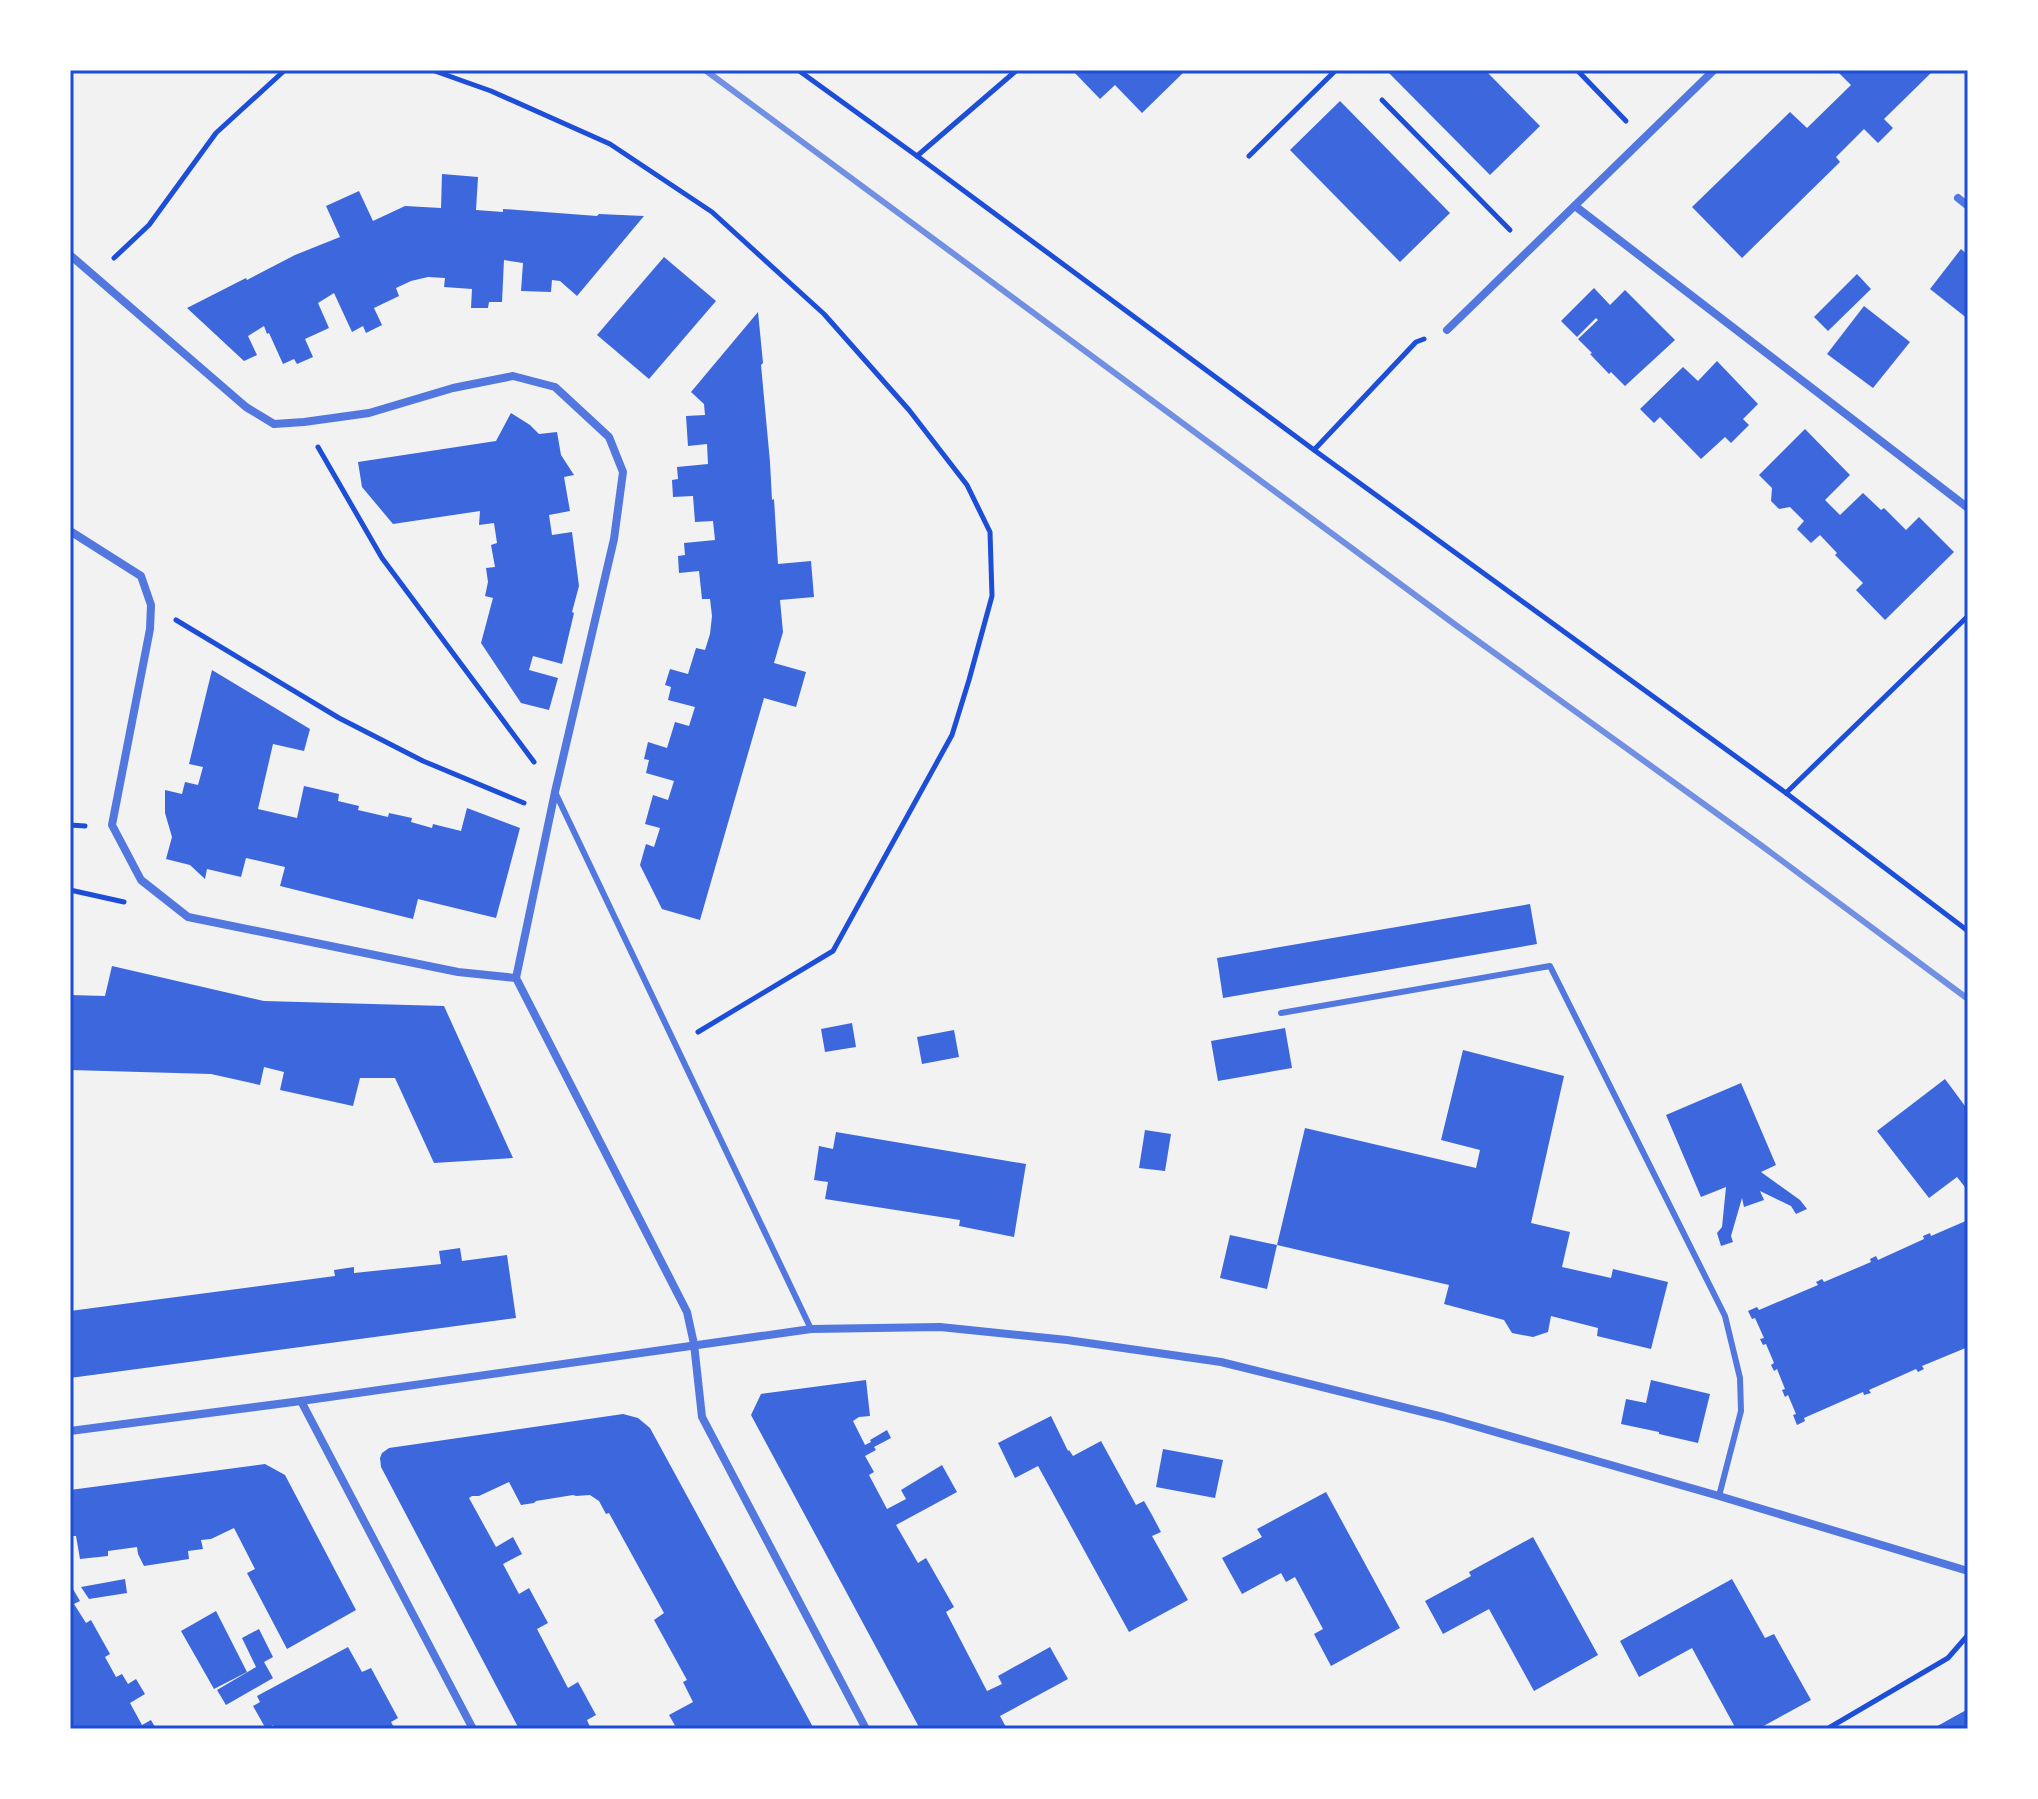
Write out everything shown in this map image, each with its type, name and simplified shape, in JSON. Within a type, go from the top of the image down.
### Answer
[{"type":"street","points":[[1447,330],[1714,70]]},
{"type":"street","points":[[1958,198],[1968,206]]},
{"type":"street","points":[[1575,206],[1968,508]]},
{"type":"street","points":[[70,255],[246,407],[274,424],[369,413],[453,388],[513,376],[555,387],[609,437],[623,472],[614,539],[555,792],[516,978],[687,1312],[694,1344],[702,1417],[866,1729]]},
{"type":"street","points":[[70,531],[141,576],[151,605],[150,629],[112,825],[141,880],[188,917],[458,972],[516,978]]},
{"type":"street","points":[[70,1431],[811,1329],[940,1327],[1067,1340],[1221,1362],[1443,1417],[1968,1571]]},
{"type":"street","points":[[301,1401],[473,1729]]},
{"type":"lane","points":[[555,792],[811,1329]]},
{"type":"lane","points":[[1281,1013],[1550,966],[1725,1316],[1740,1378],[1741,1411],[1719,1496]]},
{"type":"path","points":[[123,251],[149,225],[216,133],[285,70]]},
{"type":"path","points":[[432,70],[491,91],[610,144],[712,212],[824,314],[909,410],[967,485],[990,532],[992,596],[952,735],[833,951],[677,1044]]},
{"type":"path","points":[[798,70],[1786,793],[1968,931]]},
{"type":"path","points":[[917,156],[1017,70]]},
{"type":"path","points":[[1249,156],[1336,70]]},
{"type":"path","points":[[1577,70],[1643,139]]},
{"type":"path","points":[[1382,100],[1529,250]]},
{"type":"path","points":[[1314,450],[1416,342],[1447,330]]},
{"type":"path","points":[[304,422],[382,558],[555,792]]},
{"type":"path","points":[[151,605],[339,718],[423,761],[551,815]]},
{"type":"path","points":[[1786,793],[1968,616]]},
{"type":"path","points":[[1827,1729],[1948,1658],[1968,1635]]},
{"type":"building","points":[[1072,70],[1186,70],[1142,113],[1115,85],[1100,99]]},
{"type":"building","points":[[1386,70],[1485,70],[1540,126],[1490,175]]},
{"type":"building","points":[[1836,70],[1934,70],[1884,119],[1893,128],[1878,143],[1864,129],[1836,157],[1840,162],[1742,258],[1692,207],[1790,112],[1807,128],[1851,85]]},
{"type":"building","points":[[1340,101],[1450,213],[1400,262],[1290,150]]},
{"type":"building","points":[[442,174],[478,177],[476,210],[644,216],[577,296],[560,281],[552,280],[551,292],[521,291],[523,263],[504,260],[502,302],[489,302],[488,308],[471,308],[472,289],[444,287],[445,278],[428,277],[396,288],[399,296],[374,308],[382,325],[366,333],[363,326],[352,332],[334,293],[318,303],[329,328],[305,339],[313,357],[297,364],[294,359],[283,364],[264,326],[248,336],[257,355],[244,361],[187,308],[295,255],[340,237],[326,206],[359,191],[373,221],[405,206],[441,208]]},
{"type":"building","points":[[1961,249],[1968,255],[1968,319],[1930,289]]},
{"type":"building","points":[[664,257],[716,301],[649,379],[597,335]]},
{"type":"building","points":[[1857,274],[1871,289],[1828,331],[1814,317]]},
{"type":"building","points":[[1594,288],[1610,305],[1625,290],[1675,340],[1625,386],[1611,372],[1609,374],[1578,339],[1598,320],[1596,318],[1577,337],[1561,321]]},
{"type":"building","points":[[1864,306],[1910,342],[1873,388],[1827,354]]},
{"type":"building","points":[[758,312],[778,564],[811,561],[814,597],[780,600],[783,632],[774,663],[806,672],[796,707],[764,698],[700,920],[662,909],[640,865],[646,844],[654,847],[660,828],[645,824],[653,795],[668,800],[674,781],[646,773],[649,760],[644,759],[648,742],[667,748],[675,722],[689,726],[695,707],[668,700],[671,687],[665,685],[670,669],[688,674],[696,648],[705,650],[710,634],[710,599],[702,599],[699,571],[679,573],[678,556],[685,555],[684,543],[715,540],[713,521],[695,522],[693,496],[673,497],[672,480],[678,479],[677,467],[708,464],[707,444],[688,446],[686,416],[705,415],[704,404],[691,392]]},
{"type":"building","points":[[1717,361],[1758,404],[1743,419],[1749,425],[1731,443],[1725,437],[1701,459],[1660,417],[1654,423],[1640,409],[1683,367],[1698,381]]},
{"type":"building","points":[[511,413],[539,434],[557,432],[561,455],[574,475],[564,477],[570,511],[549,515],[552,535],[572,532],[579,586],[574,613],[562,664],[533,656],[529,670],[558,678],[549,710],[521,703],[481,643],[493,598],[485,596],[488,582],[486,568],[495,567],[491,545],[497,543],[494,523],[479,525],[480,511],[393,524],[362,487],[358,462],[496,441]]},
{"type":"building","points":[[1805,429],[1850,475],[1825,500],[1840,515],[1863,493],[1906,530],[1919,517],[1954,552],[1885,620],[1856,590],[1863,583],[1820,535],[1811,543],[1797,529],[1804,521],[1790,507],[1779,509],[1771,501],[1772,488],[1759,475]]},
{"type":"building","points":[[212,670],[310,729],[304,751],[273,744],[258,809],[297,818],[304,786],[339,794],[338,801],[359,806],[358,810],[388,817],[389,813],[412,818],[411,822],[432,828],[433,824],[461,831],[467,808],[520,828],[496,918],[418,899],[413,919],[280,886],[285,867],[246,858],[241,877],[207,869],[205,879],[190,865],[166,859],[172,837],[165,813],[165,790],[182,794],[185,782],[198,785],[203,767],[189,764]]},
{"type":"building","points":[[1530,904],[1537,944],[1223,998],[1217,958]]},
{"type":"building","points":[[112,966],[264,1001],[444,1006],[513,1158],[434,1163],[395,1078],[360,1078],[353,1106],[280,1090],[284,1072],[264,1067],[260,1085],[211,1074],[70,1070],[70,995],[105,996]]},
{"type":"building","points":[[852,1023],[856,1047],[825,1052],[821,1029]]},
{"type":"building","points":[[1285,1028],[1292,1068],[1218,1081],[1211,1041]]},
{"type":"building","points":[[954,1030],[959,1057],[922,1064],[917,1037]]},
{"type":"building","points":[[1463,1050],[1564,1076],[1531,1223],[1570,1232],[1562,1267],[1611,1278],[1613,1269],[1668,1282],[1651,1349],[1597,1336],[1598,1328],[1551,1316],[1548,1332],[1533,1337],[1512,1333],[1504,1320],[1444,1304],[1449,1285],[1277,1245],[1305,1128],[1476,1168],[1480,1150],[1441,1140]]},
{"type":"building","points":[[1945,1079],[1968,1110],[1968,1191],[1957,1177],[1929,1198],[1877,1131]]},
{"type":"building","points":[[1741,1083],[1776,1165],[1761,1172],[1800,1200],[1807,1209],[1796,1214],[1791,1206],[1760,1191],[1764,1200],[1744,1207],[1742,1198],[1731,1236],[1733,1242],[1721,1246],[1717,1233],[1722,1227],[1726,1187],[1701,1197],[1666,1115]]},
{"type":"building","points":[[1145,1130],[1171,1134],[1165,1171],[1139,1168]]},
{"type":"building","points":[[836,1132],[1026,1164],[1014,1237],[959,1226],[960,1220],[825,1199],[828,1182],[814,1180],[819,1146],[833,1149]]},
{"type":"building","points":[[1968,1220],[1968,1347],[1922,1366],[1924,1369],[1918,1372],[1916,1369],[1869,1390],[1871,1393],[1864,1395],[1863,1392],[1804,1418],[1805,1421],[1797,1425],[1793,1415],[1796,1414],[1788,1395],[1785,1397],[1782,1390],[1785,1389],[1777,1369],[1774,1371],[1766,1344],[1763,1345],[1760,1339],[1764,1338],[1755,1318],[1752,1319],[1748,1311],[1757,1307],[1759,1310],[1818,1285],[1816,1282],[1822,1279],[1824,1282],[1871,1262],[1870,1259],[1876,1256],[1878,1260],[1924,1239],[1923,1236],[1930,1233],[1931,1236]]},
{"type":"building","points":[[1230,1235],[1277,1245],[1267,1289],[1220,1278]]},
{"type":"building","points":[[460,1248],[462,1261],[507,1255],[516,1318],[70,1378],[70,1311],[335,1276],[334,1270],[354,1267],[354,1273],[441,1264],[439,1251]]},
{"type":"building","points":[[866,1380],[870,1416],[853,1421],[865,1445],[887,1430],[891,1438],[865,1456],[874,1472],[869,1475],[887,1509],[906,1499],[901,1490],[942,1465],[957,1492],[896,1525],[918,1563],[926,1558],[954,1607],[946,1612],[987,1691],[1002,1684],[998,1676],[1050,1647],[1068,1679],[1000,1716],[1007,1729],[920,1729],[751,1415],[761,1394]]},
{"type":"building","points":[[1651,1380],[1710,1394],[1698,1443],[1621,1424],[1626,1399],[1646,1403]]},
{"type":"building","points":[[623,1414],[638,1418],[650,1428],[814,1729],[677,1729],[669,1715],[693,1702],[683,1682],[687,1680],[654,1620],[664,1613],[609,1513],[606,1514],[599,1501],[590,1495],[573,1495],[521,1505],[509,1482],[469,1498],[496,1547],[513,1537],[522,1554],[503,1564],[519,1594],[529,1588],[548,1623],[537,1629],[568,1688],[578,1682],[596,1715],[587,1720],[591,1729],[519,1729],[381,1467],[380,1458],[389,1448]]},
{"type":"building","points":[[1051,1416],[1073,1456],[1101,1441],[1136,1505],[1144,1501],[1152,1515],[1161,1532],[1152,1536],[1188,1600],[1129,1632],[1038,1466],[1015,1478],[998,1443]]},
{"type":"building","points":[[1163,1449],[1223,1460],[1215,1498],[1156,1487]]},
{"type":"building","points":[[265,1464],[285,1475],[356,1610],[287,1649],[247,1573],[255,1569],[234,1528],[211,1539],[201,1540],[203,1549],[188,1551],[189,1559],[144,1566],[137,1547],[108,1551],[108,1556],[80,1559],[76,1536],[70,1536],[70,1490]]},
{"type":"building","points":[[1326,1492],[1400,1628],[1331,1666],[1314,1634],[1323,1629],[1295,1577],[1286,1582],[1281,1573],[1242,1594],[1222,1558],[1262,1537],[1257,1529]]},
{"type":"building","points":[[1533,1537],[1598,1655],[1534,1691],[1489,1609],[1443,1634],[1425,1601],[1471,1576],[1469,1572]]},
{"type":"building","points":[[125,1579],[127,1593],[89,1599],[81,1587]]},
{"type":"building","points":[[1732,1579],[1765,1638],[1774,1634],[1811,1700],[1758,1729],[1736,1729],[1692,1648],[1639,1677],[1620,1641]]},
{"type":"building","points":[[73,1589],[80,1601],[74,1604],[86,1623],[91,1620],[110,1654],[105,1657],[116,1677],[122,1674],[128,1684],[136,1679],[145,1694],[130,1703],[142,1725],[151,1720],[156,1729],[70,1729],[70,1591]]},
{"type":"building","points":[[216,1611],[247,1672],[214,1689],[181,1631]]},
{"type":"building","points":[[259,1629],[273,1657],[264,1662],[273,1678],[226,1705],[217,1690],[256,1667],[242,1638]]},
{"type":"building","points":[[348,1647],[362,1672],[371,1668],[398,1718],[391,1722],[395,1729],[275,1729],[273,1725],[266,1729],[253,1706],[260,1702],[257,1696]]},
{"type":"building","points":[[1968,1709],[1968,1729],[1932,1729]]},
{"type":"railway","points":[[705,70],[1968,999]]}]
